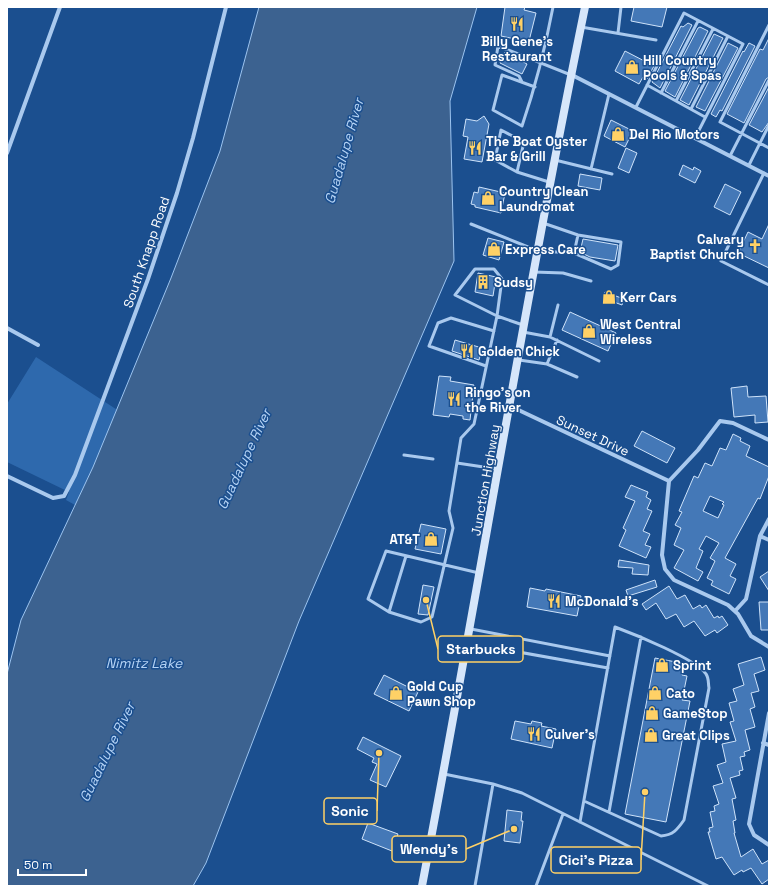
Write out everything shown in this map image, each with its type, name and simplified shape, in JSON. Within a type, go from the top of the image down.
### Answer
[{"type":"main road","name":"Junction Highway","points":[[422,886],[471,629],[543,222],[585,7]]},
{"type":"street","points":[[7,153],[60,7]]},
{"type":"street","name":"South Knapp Road","points":[[7,476],[53,498],[64,496],[84,452],[99,406],[148,279],[193,138],[226,7]]},
{"type":"street","points":[[571,74],[769,176]]},
{"type":"street","points":[[7,328],[38,345]]},
{"type":"street","name":"Sunset Drive","points":[[510,406],[669,481]]},
{"type":"street","points":[[769,440],[733,423],[720,421],[698,450],[669,481],[662,555],[665,569],[674,580],[728,605],[735,611],[751,636],[769,647]]},
{"type":"street","points":[[735,611],[746,599],[760,536],[769,519]]},
{"type":"street","points":[[760,536],[769,540]]},
{"type":"street","points":[[769,713],[749,824],[754,835],[769,845]]},
{"type":"street","points":[[764,743],[769,745]]},
{"type":"lane","points":[[535,87],[502,75],[493,110],[522,126],[535,87],[542,63],[553,7]]},
{"type":"lane","points":[[618,33],[621,7]]},
{"type":"lane","points":[[636,108],[684,14],[728,36],[743,44],[695,138]]},
{"type":"lane","points":[[661,93],[698,21]]},
{"type":"lane","points":[[769,25],[720,122],[769,148]]},
{"type":"lane","points":[[581,27],[656,40]]},
{"type":"lane","points":[[676,101],[713,29]]},
{"type":"lane","points":[[691,109],[728,36]]},
{"type":"lane","points":[[522,82],[519,76],[495,65],[498,46],[571,74]]},
{"type":"lane","points":[[730,156],[769,80]]},
{"type":"lane","points":[[647,85],[705,117]]},
{"type":"lane","points":[[591,169],[608,94]]},
{"type":"lane","points":[[748,165],[769,125]]},
{"type":"lane","points":[[517,172],[524,142],[501,130],[494,160],[517,172],[551,183]]},
{"type":"lane","points":[[555,160],[612,174]]},
{"type":"lane","points":[[764,173],[721,261],[769,285]]},
{"type":"lane","points":[[471,224],[538,251],[574,253],[611,269],[618,265],[621,242],[578,235],[543,222]]},
{"type":"lane","points":[[574,253],[578,235]]},
{"type":"lane","points":[[480,573],[445,565],[406,556],[386,551],[368,599],[389,612],[421,622],[432,617],[445,565],[454,528],[449,511],[461,438],[474,424],[497,316],[502,279],[494,269],[475,269],[455,295],[497,316],[524,329],[550,337],[599,361]]},
{"type":"lane","points":[[534,272],[563,273],[591,281]]},
{"type":"lane","points":[[550,337],[558,305]]},
{"type":"lane","points":[[486,366],[429,346],[438,322],[451,318],[494,331]]},
{"type":"lane","points":[[547,364],[557,340]]},
{"type":"lane","points":[[518,360],[547,364],[576,377]]},
{"type":"lane","points":[[404,455],[433,459]]},
{"type":"lane","points":[[457,463],[499,469]]},
{"type":"lane","points":[[389,612],[406,556]]},
{"type":"lane","points":[[580,822],[616,627],[641,637],[701,668],[708,679],[709,688],[684,820],[678,829],[671,835],[661,836],[584,801]]},
{"type":"lane","points":[[471,629],[610,656]]},
{"type":"lane","points":[[609,812],[641,637]]},
{"type":"lane","points":[[468,643],[608,668]]},
{"type":"lane","points":[[444,774],[493,784],[522,793],[708,886]]},
{"type":"lane","points":[[475,886],[493,784]]},
{"type":"lane","points":[[536,886],[563,814]]},
{"type":"lane","points":[[695,886],[698,881]]},
{"type":"shaded area","points":[[36,357],[125,415],[84,510],[66,500],[69,492],[7,462],[7,404]]},
{"type":"water","name":"Nimitz Lake","points":[[259,7],[477,7],[450,101],[454,261],[299,621],[206,863],[193,886],[7,886],[7,674],[21,620],[93,467],[171,278],[220,151]]},
{"type":"building","name":"Billy Gene's Restaurant","points":[[505,7],[525,7],[524,10],[536,13],[528,45],[514,42],[515,39],[501,36]]},
{"type":"building","points":[[634,7],[667,7],[662,27],[631,21]]},
{"type":"building","points":[[688,23],[692,25],[660,88],[652,82],[681,26],[683,27]]},
{"type":"building","points":[[700,27],[708,31],[675,97],[665,91],[698,28]]},
{"type":"building","points":[[714,34],[723,38],[689,105],[680,100]]},
{"type":"building","points":[[769,38],[769,77],[766,79],[744,123],[727,114],[760,49],[763,50]]},
{"type":"building","points":[[728,43],[738,48],[705,111],[696,107]]},
{"type":"building","points":[[749,43],[755,46],[722,111],[720,110],[716,117],[711,114],[743,51],[744,52]]},
{"type":"building","name":"Hill Country Pools & Spas","points":[[625,51],[654,66],[647,79],[643,77],[639,84],[615,71]]},
{"type":"building","points":[[505,52],[527,64],[522,74],[500,63]]},
{"type":"building","points":[[769,87],[769,122],[762,132],[749,125]]},
{"type":"building","name":"The Boat Oyster Bar & Grill","points":[[484,116],[489,124],[482,162],[464,159],[468,137],[463,136],[466,119],[477,121]]},
{"type":"building","name":"Del Rio Motors","points":[[611,120],[633,131],[625,147],[604,136]]},
{"type":"building","points":[[626,148],[637,153],[629,173],[618,168]]},
{"type":"building","points":[[683,165],[693,170],[694,167],[701,171],[695,183],[679,175]]},
{"type":"building","points":[[580,174],[602,178],[600,190],[578,186]]},
{"type":"building","points":[[725,184],[741,192],[730,215],[714,207]]},
{"type":"building","name":"Country Clean Laundromat","points":[[479,187],[505,193],[501,213],[475,207],[475,205],[471,204],[474,192],[478,193]]},
{"type":"building","name":"Calvary Baptist Church","points":[[769,224],[769,268],[738,253],[748,232],[762,239]]},
{"type":"building","name":"Express Care","points":[[488,238],[504,242],[499,260],[483,255]]},
{"type":"building","points":[[583,239],[618,245],[615,261],[590,257],[580,252]]},
{"type":"building","name":"Sudsy","points":[[478,273],[496,277],[493,296],[475,292]]},
{"type":"building","points":[[605,292],[624,299],[622,305],[603,298]]},
{"type":"building","name":"West Central Wireless","points":[[570,312],[616,333],[608,351],[562,330]]},
{"type":"building","name":"Golden Chick","points":[[455,340],[482,348],[479,360],[452,351]]},
{"type":"building","name":"Ringo's on the River","points":[[439,376],[451,377],[450,381],[474,385],[470,420],[463,419],[463,416],[450,414],[449,417],[433,415]]},
{"type":"building","points":[[747,386],[748,397],[766,396],[768,422],[755,423],[755,415],[734,417],[731,388]]},
{"type":"building","points":[[642,431],[675,448],[667,463],[634,446]]},
{"type":"building","points":[[733,434],[741,438],[740,441],[750,446],[746,456],[769,467],[769,476],[760,499],[758,498],[725,558],[736,564],[730,576],[736,579],[729,594],[711,585],[713,581],[707,578],[715,561],[710,558],[719,543],[706,536],[699,549],[703,551],[696,568],[703,572],[698,581],[674,568],[684,550],[674,545],[681,528],[675,525],[682,512],[679,511],[694,476],[698,478],[705,463],[712,466],[720,448],[726,450]],"holes":[[[710,496],[724,502],[718,518],[703,511]]]},
{"type":"building","points":[[631,485],[648,492],[646,497],[651,500],[647,509],[652,511],[643,531],[650,534],[645,545],[651,547],[646,558],[619,546],[626,530],[623,528],[635,501],[625,497]]},
{"type":"building","name":"AT&T","points":[[421,524],[446,529],[441,554],[415,549]]},
{"type":"building","points":[[619,560],[649,565],[648,575],[632,574],[633,568],[618,567]]},
{"type":"building","points":[[769,571],[769,591],[760,577]]},
{"type":"building","points":[[655,580],[657,587],[628,596],[626,590]]},
{"type":"building","points":[[423,585],[434,587],[428,615],[418,614]]},
{"type":"building","points":[[669,586],[677,599],[685,595],[693,609],[700,605],[702,608],[706,605],[714,618],[718,616],[719,618],[722,616],[728,625],[717,633],[715,630],[705,636],[694,621],[684,627],[676,614],[666,619],[656,603],[646,610],[642,604]]},
{"type":"building","name":"McDonald's","points":[[530,588],[545,591],[546,589],[581,596],[577,616],[527,607]]},
{"type":"building","points":[[759,602],[769,602],[769,630],[761,630]]},
{"type":"building","points":[[761,657],[765,670],[754,674],[759,691],[751,693],[755,707],[750,709],[755,727],[745,730],[750,750],[744,752],[745,756],[740,757],[743,770],[739,771],[740,775],[730,778],[736,798],[732,799],[736,820],[733,821],[734,833],[741,857],[753,849],[762,864],[769,860],[769,879],[762,884],[751,868],[743,872],[742,870],[734,875],[722,857],[716,859],[708,832],[710,832],[709,828],[713,827],[710,812],[715,811],[714,806],[719,804],[713,786],[723,783],[717,765],[726,762],[722,744],[736,741],[730,722],[734,721],[729,703],[737,701],[733,689],[744,685],[738,664]]},
{"type":"building","points":[[655,658],[676,662],[675,666],[683,667],[682,675],[687,676],[682,700],[690,701],[666,822],[625,814]]},
{"type":"building","name":"Gold Cup Pawn Shop","points":[[384,675],[418,692],[409,711],[374,694]]},
{"type":"building","name":"Culver's","points":[[515,721],[531,724],[532,721],[542,723],[541,726],[556,729],[552,748],[511,739]]},
{"type":"building","points":[[363,737],[401,756],[386,787],[370,780],[377,764],[372,762],[374,758],[357,749]]},
{"type":"building","points":[[507,810],[522,812],[521,821],[523,821],[520,843],[504,841]]},
{"type":"building","points":[[368,823],[398,834],[392,851],[362,839]]},
{"type":"place","name":"Billy Gene's Restaurant","points":[[517,24]]},
{"type":"place","name":"Hill Country Pools & Spas","points":[[632,67]]},
{"type":"place","name":"Del Rio Motors","points":[[618,134]]},
{"type":"place","name":"The Boat Oyster Bar & Grill","points":[[475,148]]},
{"type":"place","name":"Country Clean Laundromat","points":[[488,198]]},
{"type":"place","name":"Calvary Baptist Church","points":[[755,246]]},
{"type":"place","name":"Express Care","points":[[494,249]]},
{"type":"place","name":"Sudsy","points":[[483,282]]},
{"type":"place","name":"Kerr Cars","points":[[609,297]]},
{"type":"place","name":"West Central Wireless","points":[[589,331]]},
{"type":"place","name":"Golden Chick","points":[[467,351]]},
{"type":"place","name":"Ringo's on the River","points":[[454,399]]},
{"type":"place","name":"AT&T","points":[[431,539]]},
{"type":"place","name":"Starbucks","points":[[426,600]]},
{"type":"place","name":"McDonald's","points":[[554,601]]},
{"type":"place","name":"Sprint","points":[[662,665]]},
{"type":"place","name":"Gold Cup Pawn Shop","points":[[396,693]]},
{"type":"place","name":"Cato","points":[[655,693]]},
{"type":"place","name":"GameStop","points":[[652,713]]},
{"type":"place","name":"Culver's","points":[[534,734]]},
{"type":"place","name":"Great Clips","points":[[651,735]]},
{"type":"place","name":"Sonic","points":[[379,753]]},
{"type":"place","name":"Cici's Pizza","points":[[645,792]]},
{"type":"place","name":"Wendy's","points":[[514,829]]},
{"type":"water label","name":"Guadalupe River","points":[[344,151]]},
{"type":"water label","name":"Guadalupe River","points":[[244,459]]},
{"type":"water label","name":"Guadalupe River","points":[[107,752]]}]
